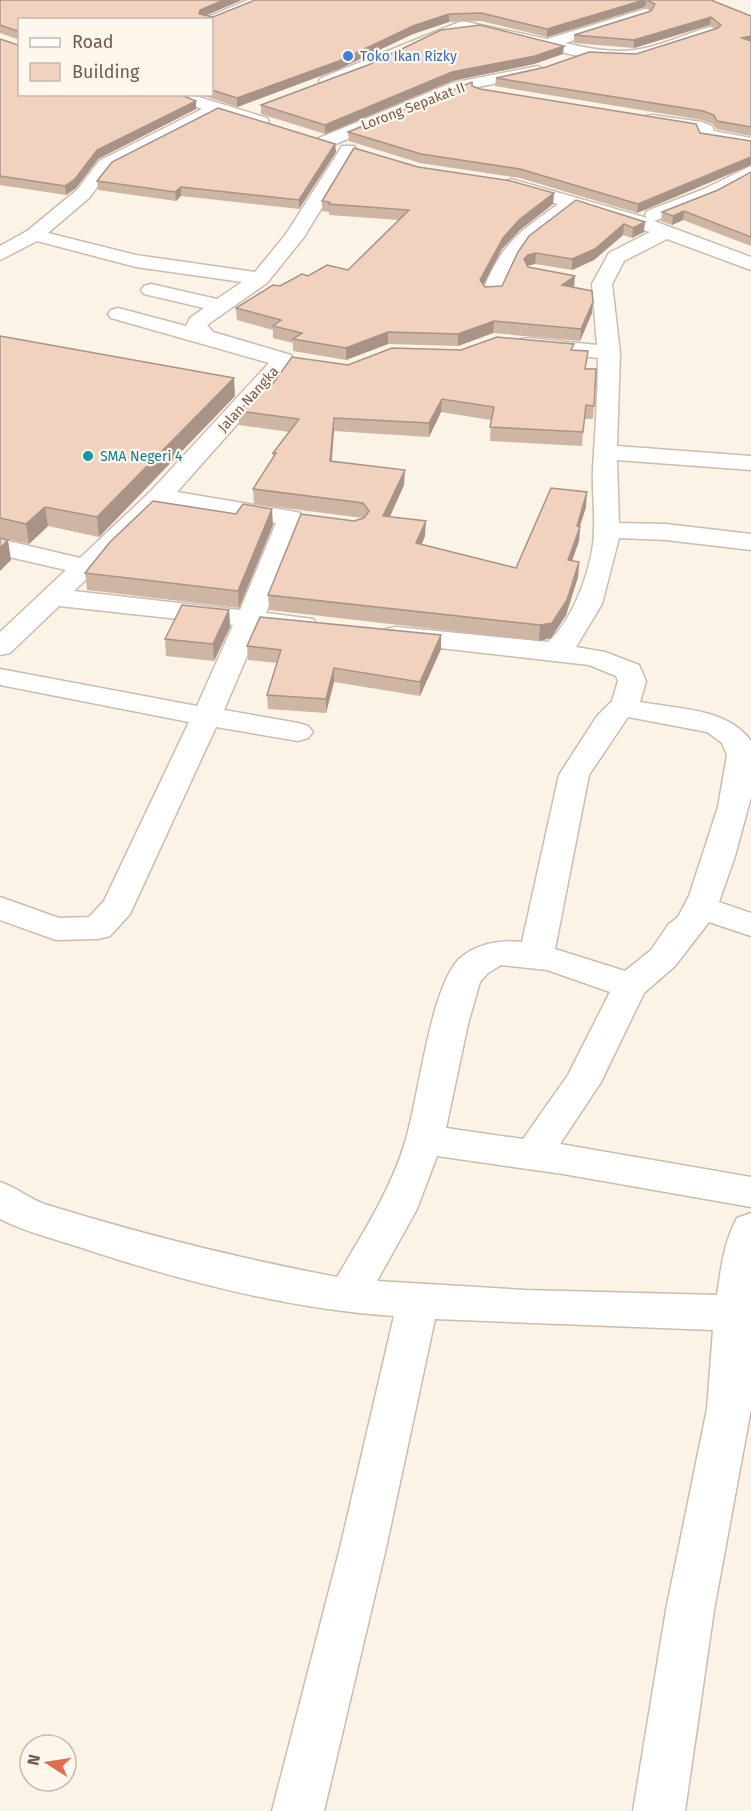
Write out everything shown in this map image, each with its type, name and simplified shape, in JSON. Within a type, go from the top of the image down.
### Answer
[{"type":"street","points":[[213,18],[261,0]]},
{"type":"street","points":[[550,43],[597,26],[645,13]]},
{"type":"street","points":[[309,87],[458,26],[477,26],[586,53]]},
{"type":"street","name":"Lorong Sepakat II","points":[[325,142],[458,86],[539,70],[586,53],[635,55],[711,31]]},
{"type":"street","points":[[458,86],[500,94]]},
{"type":"street","points":[[178,96],[282,129]]},
{"type":"street","points":[[236,115],[257,107]]},
{"type":"street","points":[[0,254],[34,235],[83,194],[105,165],[217,108]]},
{"type":"street","points":[[632,116],[702,127],[706,130],[705,135],[751,143]]},
{"type":"street","points":[[205,337],[196,329],[197,322],[260,279],[357,152],[302,135]]},
{"type":"street","points":[[638,221],[710,193],[751,171]]},
{"type":"street","points":[[494,180],[638,221],[751,264]]},
{"type":"street","points":[[492,292],[505,261],[520,241],[572,202]]},
{"type":"street","points":[[549,651],[561,647],[568,639],[589,604],[599,573],[607,530],[604,487],[609,353],[591,282],[616,258],[666,232]]},
{"type":"street","points":[[34,235],[136,261],[260,279]]},
{"type":"street","points":[[151,290],[220,306]]},
{"type":"street","name":"Jalan Nangka","points":[[0,647],[160,496],[293,362],[118,314]]},
{"type":"street","points":[[510,342],[609,353]]},
{"type":"street","points":[[606,452],[751,463]]},
{"type":"street","points":[[0,908],[57,929],[98,928],[118,906],[208,717],[251,620],[302,519],[160,496]]},
{"type":"street","points":[[607,530],[666,532],[751,542]]},
{"type":"street","points":[[0,547],[86,567]]},
{"type":"street","points":[[54,597],[332,628]]},
{"type":"street","points":[[366,632],[549,651],[595,658],[629,671],[632,681],[624,707],[613,714],[574,775],[544,910],[537,956]]},
{"type":"street","points":[[0,677],[298,732]]},
{"type":"street","points":[[532,1155],[583,1082],[630,986],[663,958],[680,933],[691,924],[700,907],[740,783],[740,748],[728,732],[715,725],[624,707]]},
{"type":"street","points":[[700,907],[751,925]]},
{"type":"street","points":[[346,1296],[397,1209],[425,1140],[454,1013],[469,971],[493,954],[504,952],[537,956],[630,986]]},
{"type":"street","points":[[425,1140],[532,1155],[751,1192]]},
{"type":"street","points":[[0,1197],[27,1213],[130,1247],[205,1268],[346,1296],[525,1307],[735,1313]]},
{"type":"street","points":[[659,1811],[690,1610],[740,1411],[735,1313],[743,1255],[751,1229]]},
{"type":"street","points":[[298,1811],[363,1548],[418,1300]]},
{"type":"building","points":[[0,0],[224,0],[200,10],[199,14],[213,17],[255,0],[644,0],[547,29],[481,13],[449,14],[413,26],[339,61],[237,98],[213,90],[213,18],[18,18],[18,31],[0,25]]},
{"type":"building","points":[[647,0],[711,0],[751,16],[751,36],[742,38],[751,41],[751,127],[717,121],[714,115],[703,111],[496,78],[546,67],[589,52],[636,54],[718,28],[721,25],[711,17],[634,40],[574,35],[651,11],[655,4]]},
{"type":"building","points":[[480,25],[564,46],[535,56],[452,72],[325,125],[261,105],[368,65],[441,30]]},
{"type":"building","points":[[0,39],[18,45],[18,96],[184,96],[196,101],[97,150],[75,179],[65,186],[0,176]]},
{"type":"building","points":[[472,82],[472,86],[480,89],[696,124],[700,133],[751,141],[751,157],[638,204],[520,169],[421,154],[348,132]]},
{"type":"building","points":[[218,108],[335,144],[299,200],[181,187],[175,192],[97,181],[112,162]]},
{"type":"building","points":[[354,148],[418,167],[511,181],[554,193],[520,219],[503,238],[480,280],[485,287],[502,286],[518,252],[529,236],[576,200],[645,222],[633,228],[624,224],[595,249],[572,259],[536,253],[524,259],[528,267],[575,276],[562,285],[592,291],[593,302],[581,329],[494,321],[458,334],[388,332],[346,348],[293,339],[302,333],[273,326],[281,320],[236,308],[273,285],[280,286],[302,274],[308,276],[327,265],[348,270],[409,210],[329,204],[330,202],[322,201]]},
{"type":"building","points":[[751,172],[751,237],[684,211],[673,216],[662,212],[718,190]]},
{"type":"building","name":"SMA Negeri 4","points":[[0,336],[234,378],[97,517],[45,507],[26,524],[0,518]]},
{"type":"building","points":[[497,337],[574,344],[571,350],[588,351],[585,369],[596,369],[594,406],[586,405],[583,432],[490,427],[494,407],[442,399],[429,423],[334,418],[330,461],[405,470],[383,516],[426,521],[416,543],[516,568],[551,488],[587,492],[577,526],[580,527],[568,560],[579,562],[567,600],[552,623],[540,625],[268,595],[301,514],[354,521],[364,518],[369,511],[363,503],[253,489],[276,453],[273,453],[299,419],[239,411],[260,387],[269,389],[292,357],[348,365],[392,348],[461,350]]},
{"type":"building","points":[[153,501],[236,514],[243,504],[272,509],[238,591],[85,573],[110,542]]},
{"type":"building","points":[[0,538],[8,540],[0,548]]},
{"type":"building","points":[[182,605],[229,610],[213,644],[165,639]]},
{"type":"building","points":[[260,617],[441,635],[420,682],[334,668],[326,699],[267,695],[281,650],[247,646]]},
{"type":"place","name":"Toko Ikan Rizky","points":[[348,56]]},
{"type":"place","name":"SMA Negeri 4","points":[[88,456]]}]
